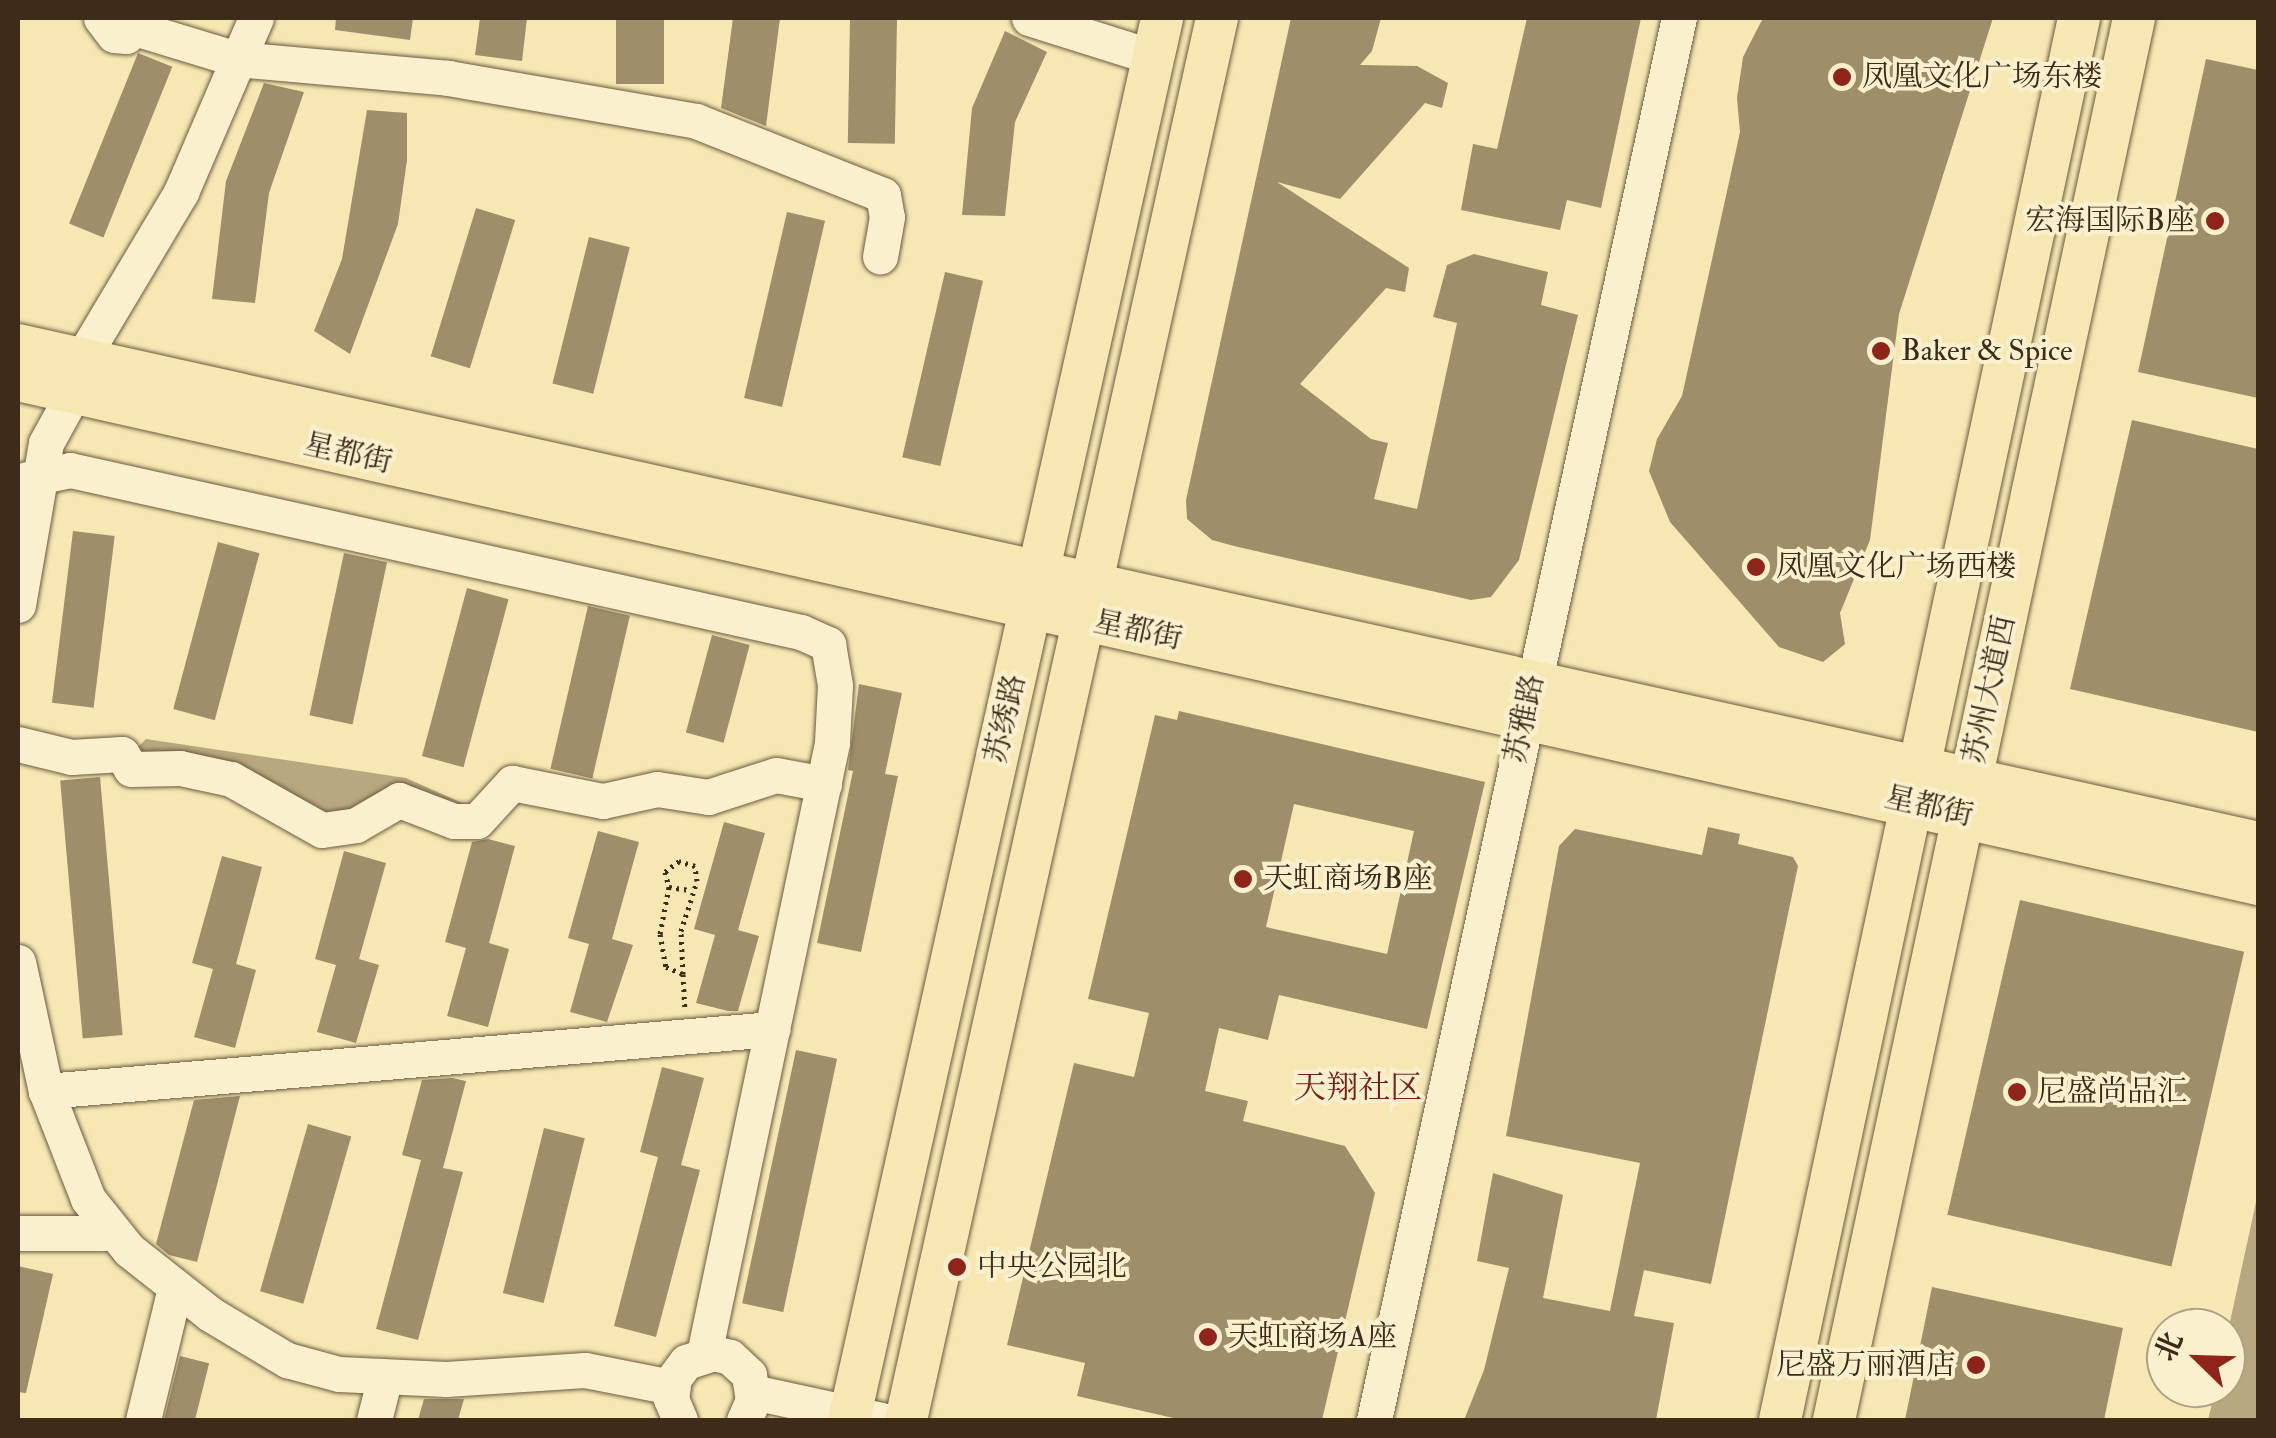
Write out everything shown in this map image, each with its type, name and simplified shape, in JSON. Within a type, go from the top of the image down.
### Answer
[{"type":"main road","name":"苏绣路","points":[[906,1420],[1217,18]]},
{"type":"main road","name":"苏州大道西","points":[[1780,1420],[2079,18]]},
{"type":"main road","name":"苏州大道西","points":[[1834,1420],[2134,18]]},
{"type":"main road","name":"苏绣路","points":[[861,1418],[1034,591],[1158,38]]},
{"type":"main road","name":"星都街","points":[[18,346],[77,376],[1034,591],[1967,796],[2258,843]]},
{"type":"main road","name":"星都街","points":[[18,380],[77,376]]},
{"type":"main road","name":"星都街","points":[[1967,796],[2258,884]]},
{"type":"street","points":[[101,18],[114,35],[140,23],[237,58],[448,78],[696,121],[883,196],[888,217],[880,256]]},
{"type":"street","points":[[18,605],[27,491],[46,442],[77,376],[181,192],[256,18]]},
{"type":"street","points":[[1029,18],[1158,38]]},
{"type":"street","name":"苏雅路","points":[[1374,1420],[1680,18]]},
{"type":"street","points":[[27,491],[70,470],[814,636],[831,650],[835,685],[824,784],[704,1354]]},
{"type":"street","points":[[18,744],[71,757],[122,754],[131,768],[180,768],[230,780],[322,830],[356,825],[398,800],[454,821],[477,821],[512,783],[603,801],[657,789],[708,797],[776,775],[824,784]]},
{"type":"street","points":[[18,962],[46,1091],[88,1199],[111,1233],[175,1288],[287,1360],[339,1374],[385,1377],[585,1370],[676,1404],[679,1369],[704,1354],[738,1362],[754,1412],[861,1418]]},
{"type":"street","points":[[46,1091],[772,1030]]},
{"type":"street","points":[[18,1232],[111,1233]]},
{"type":"street","points":[[143,1420],[175,1288]]},
{"type":"street","points":[[374,1420],[385,1377]]},
{"type":"path","points":[[683,974],[666,967],[661,951],[669,887],[665,872],[679,861],[695,866],[681,931],[687,1038]]},
{"type":"path","points":[[669,887],[692,890]]},
{"type":"shaded area","points":[[146,739],[406,778],[469,806],[339,818],[132,753]]},
{"type":"shaded area","points":[[2258,1193],[2258,1420],[2208,1420],[2211,1408],[2246,1408],[2246,1308],[2233,1308]]},
{"type":"building","points":[[336,18],[413,18],[410,40],[335,30]]},
{"type":"building","points":[[480,18],[527,18],[522,61],[475,55]]},
{"type":"building","points":[[616,18],[664,18],[664,84],[616,84]]},
{"type":"building","points":[[733,18],[780,18],[766,126],[721,108]]},
{"type":"building","points":[[850,18],[897,19],[895,144],[848,143]]},
{"type":"building","points":[[1291,18],[1381,18],[1372,51],[1360,65],[1417,66],[1448,83],[1442,108],[1425,103],[1340,199],[1277,182],[1409,268],[1405,292],[1386,288],[1300,384],[1371,439],[1388,443],[1374,499],[1417,509],[1457,323],[1433,317],[1447,265],[1474,254],[1548,272],[1541,305],[1578,315],[1519,560],[1491,597],[1471,600],[1234,546],[1212,540],[1187,519],[1186,500]]},
{"type":"building","points":[[1527,18],[1641,18],[1601,208],[1567,200],[1560,230],[1461,210],[1473,144],[1497,149]]},
{"type":"building","points":[[1763,18],[1993,18],[1899,314],[1870,540],[1840,613],[1845,644],[1823,662],[1779,647],[1670,522],[1649,471],[1657,439],[1682,396],[1740,132],[1737,98],[1743,57]]},
{"type":"building","points":[[1005,31],[1047,52],[1015,122],[1005,216],[962,215],[972,108]]},
{"type":"building","points":[[138,53],[172,67],[103,237],[69,224]]},
{"type":"building","name":"宏海国际B座","points":[[2206,59],[2258,70],[2258,398],[2138,372]]},
{"type":"building","points":[[264,83],[304,92],[269,193],[255,303],[212,299],[226,181]]},
{"type":"building","points":[[367,110],[407,113],[407,160],[398,224],[350,354],[314,331],[342,259]]},
{"type":"building","points":[[476,208],[515,220],[470,368],[431,356]]},
{"type":"building","points":[[787,212],[825,221],[782,407],[744,398]]},
{"type":"building","points":[[589,237],[630,247],[593,394],[552,384]]},
{"type":"building","points":[[945,272],[983,281],[940,466],[902,457]]},
{"type":"building","points":[[2132,420],[2258,449],[2258,732],[2070,689]]},
{"type":"building","points":[[73,531],[115,536],[94,708],[52,703]]},
{"type":"building","points":[[218,542],[260,553],[215,720],[173,709]]},
{"type":"building","points":[[344,553],[387,562],[353,725],[309,715]]},
{"type":"building","points":[[467,588],[509,599],[464,767],[422,756]]},
{"type":"building","points":[[588,606],[630,616],[592,778],[550,769]]},
{"type":"building","points":[[712,635],[750,645],[724,743],[686,733]]},
{"type":"building","points":[[859,684],[902,693],[885,774],[898,776],[861,952],[817,943],[853,771],[848,770]]},
{"type":"building","points":[[1179,711],[1485,782],[1427,1029],[1279,995],[1268,1040],[1219,1028],[1205,1091],[1248,1101],[1243,1121],[1345,1146],[1375,1193],[1322,1420],[1182,1420],[1077,1396],[1085,1363],[1007,1345],[1074,1063],[1134,1077],[1149,1013],[1088,999],[1155,715],[1177,720]],"holes":[[[1294,804],[1414,831],[1387,954],[1266,927]]]},
{"type":"building","points":[[100,777],[123,1035],[83,1039],[60,780]]},
{"type":"building","points":[[724,822],[765,833],[738,930],[759,936],[738,1011],[696,1003],[715,935],[694,929]]},
{"type":"building","points":[[1708,827],[1740,834],[1738,844],[1793,857],[1798,866],[1711,1284],[1644,1270],[1634,1316],[1674,1323],[1656,1420],[1464,1420],[1484,1370],[1509,1268],[1477,1261],[1493,1173],[1563,1195],[1543,1298],[1610,1311],[1640,1163],[1506,1136],[1559,846],[1575,829],[1702,855]]},
{"type":"building","points":[[598,831],[639,842],[612,939],[633,945],[607,1022],[570,1012],[589,944],[568,938]]},
{"type":"building","points":[[488,839],[515,846],[489,943],[509,949],[488,1027],[447,1016],[466,948],[445,942],[472,842]]},
{"type":"building","points":[[344,851],[386,863],[359,959],[379,965],[356,1043],[317,1032],[336,965],[315,959]]},
{"type":"building","points":[[222,856],[262,867],[236,964],[256,970],[235,1048],[194,1037],[213,969],[192,963]]},
{"type":"building","name":"尼盛尚品汇","points":[[2020,900],[2244,952],[2171,1266],[1947,1215]]},
{"type":"building","points":[[796,1050],[837,1059],[783,1312],[742,1303]]},
{"type":"building","points":[[662,1067],[704,1078],[681,1165],[700,1170],[656,1337],[614,1326],[658,1157],[640,1152]]},
{"type":"building","points":[[422,1080],[466,1081],[443,1168],[463,1172],[418,1340],[376,1329],[421,1160],[402,1155]]},
{"type":"building","points":[[240,1096],[197,1262],[169,1255],[156,1244],[194,1100]]},
{"type":"building","points":[[308,1124],[351,1136],[303,1304],[260,1291]]},
{"type":"building","points":[[544,1128],[585,1138],[544,1303],[503,1293]]},
{"type":"building","points":[[18,1266],[53,1274],[26,1393],[18,1392]]},
{"type":"building","name":"尼盛万丽酒店","points":[[1932,1287],[2123,1328],[2104,1420],[1905,1420]]},
{"type":"building","points":[[180,1356],[209,1363],[195,1420],[164,1420]]},
{"type":"building","points":[[424,1399],[464,1399],[458,1420],[418,1420]]},
{"type":"place","name":"凤凰文化广场东楼","points":[[1842,77]]},
{"type":"place","name":"宏海国际B座","points":[[2215,221]]},
{"type":"place","name":"Baker & Spice","points":[[1881,351]]},
{"type":"place","name":"凤凰文化广场西楼","points":[[1756,567]]},
{"type":"place","name":"天虹商场B座","points":[[1243,879]]},
{"type":"place","name":"尼盛尚品汇","points":[[2017,1092]]},
{"type":"place","name":"中央公园北","points":[[957,1267]]},
{"type":"place","name":"天虹商场A座","points":[[1208,1337]]},
{"type":"place","name":"尼盛万丽酒店","points":[[1976,1365]]},
{"type":"district","name":"天翔社区","points":[[1358,1088]]}]
